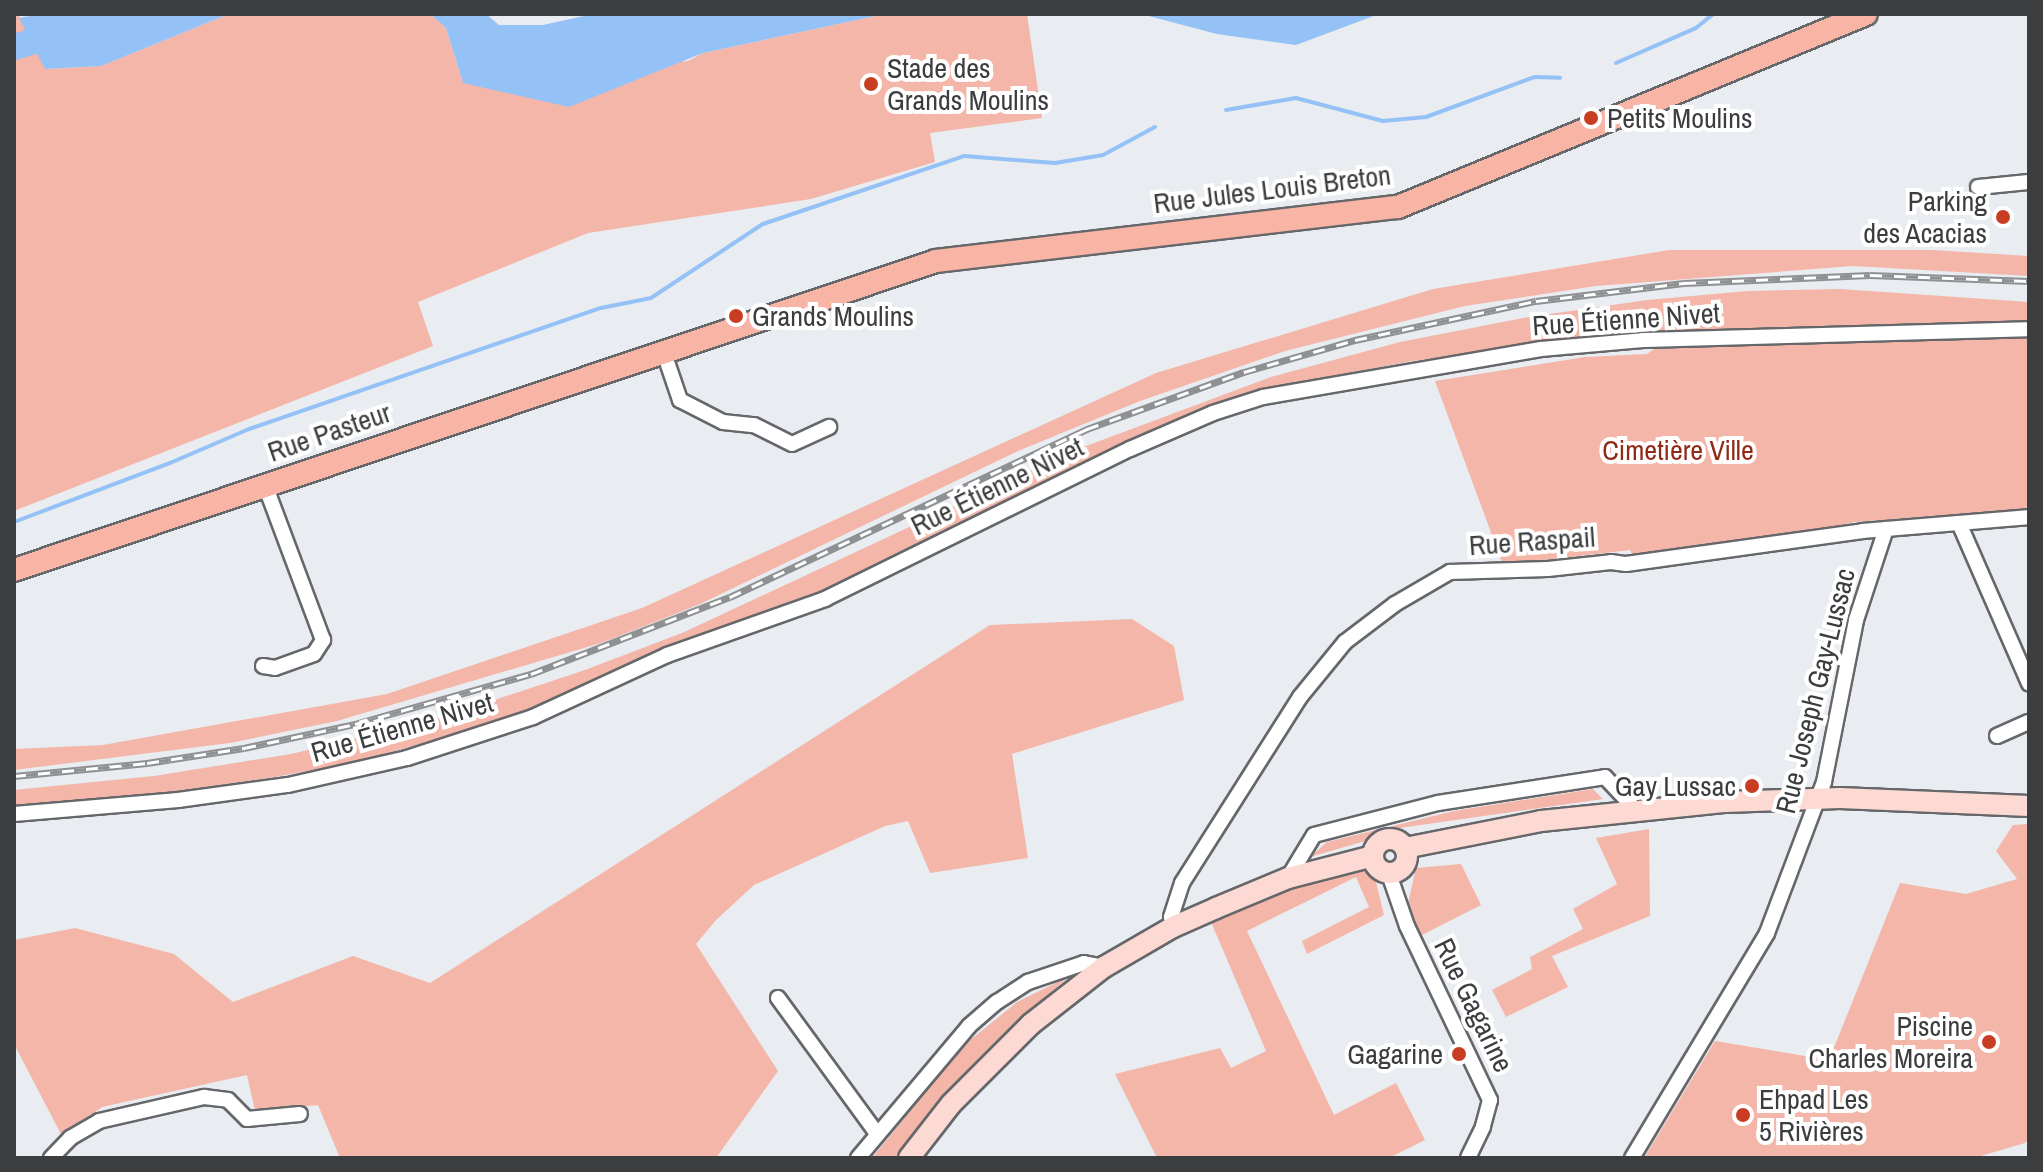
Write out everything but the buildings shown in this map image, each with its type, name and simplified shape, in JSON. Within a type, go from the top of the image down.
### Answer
[{"type":"main road","name":"Rue Jules Louis Breton","points":[[663,350],[948,259],[1398,207],[1866,14]]},
{"type":"main road","name":"Rue Pasteur","points":[[14,570],[663,350]]},
{"type":"street","points":[[1978,187],[2029,182]]},
{"type":"street","name":"Rue Étienne Nivet","points":[[14,814],[178,800],[301,782],[407,758],[533,717],[667,655],[825,599],[1130,449],[1213,413],[1263,397],[1541,349],[1643,340],[2029,329]]},
{"type":"street","points":[[663,350],[680,400],[723,422],[754,425],[792,444],[829,427]]},
{"type":"street","points":[[263,666],[275,668],[314,654],[323,640],[265,485]]},
{"type":"street","name":"Rue Raspail","points":[[1173,927],[1171,917],[1182,883],[1300,697],[1345,642],[1395,604],[1450,572],[1548,569],[1611,562],[1626,564],[1886,529],[2029,517]]},
{"type":"street","points":[[1959,523],[2029,683]]},
{"type":"street","name":"Rue Joseph Gay-Lussac","points":[[1632,1158],[1767,933],[1819,798],[1856,620],[1886,529]]},
{"type":"street","points":[[1997,736],[2029,722]]},
{"type":"street","points":[[1288,878],[1314,835],[1438,803],[1605,777],[1635,809]]},
{"type":"street","points":[[1405,848],[1541,821],[1635,809],[1819,798],[2029,806]]},
{"type":"street","points":[[909,1158],[951,1104],[1031,1024],[1104,967],[1173,927],[1288,878],[1373,856],[1384,840],[1398,841],[1405,848],[1405,865],[1389,874],[1379,870],[1373,856]]},
{"type":"street","name":"Rue Gagarine","points":[[1389,874],[1407,926],[1490,1100],[1483,1127],[1468,1158]]},
{"type":"street","points":[[858,1158],[969,1026],[997,1002],[1028,982],[1084,963],[1104,967]]},
{"type":"street","points":[[778,998],[877,1134]]},
{"type":"street","points":[[51,1158],[70,1138],[99,1121],[204,1097],[228,1100],[247,1119],[300,1114]]},
{"type":"green space","points":[[14,14],[18,14],[46,69],[101,66],[229,14],[430,14],[446,28],[463,83],[688,61],[703,53],[885,14],[1027,14],[1042,118],[930,133],[935,162],[811,199],[588,233],[418,302],[433,346],[14,511]]},
{"type":"green space","points":[[1669,250],[1932,250],[2029,256],[2029,276],[1853,266],[1596,286],[1465,306],[1285,351],[1140,401],[1018,451],[698,605],[604,642],[337,721],[230,743],[14,770],[14,749],[103,745],[387,694],[642,608],[1156,373],[1433,289]]},
{"type":"green space","points":[[1840,289],[2029,302],[2029,322],[1649,331],[1412,361],[1286,385],[1183,417],[793,605],[497,722],[360,761],[275,777],[128,798],[14,807],[14,790],[154,776],[291,754],[443,717],[585,670],[682,633],[1070,452],[1271,377],[1400,342],[1523,318],[1647,300],[1748,291]]},
{"type":"green space","name":"Cimetière Ville","points":[[2029,333],[2029,509],[1854,522],[1797,536],[1634,558],[1630,550],[1503,565],[1435,381],[1585,357],[1647,354],[1654,349]]},
{"type":"green space","points":[[1132,619],[1174,646],[1184,700],[1012,754],[1028,858],[930,873],[908,821],[885,826],[754,885],[716,920],[696,944],[778,1071],[716,1158],[340,1158],[318,1105],[255,1111],[247,1075],[102,1107],[62,1136],[14,1044],[14,940],[75,928],[174,954],[233,1002],[353,956],[430,983],[990,625]]},
{"type":"green space","points":[[1593,789],[1603,799],[1393,829],[1362,842],[1310,857],[1327,842],[1454,811]]},
{"type":"green space","points":[[2029,824],[2029,1139],[2025,1143],[1974,1158],[1644,1158],[1715,1041],[1829,1060],[1900,883],[1966,894],[2017,879],[1996,851],[2013,825]]},
{"type":"green space","points":[[1649,829],[1650,916],[1552,956],[1568,987],[1506,1017],[1492,990],[1532,969],[1530,957],[1583,929],[1573,909],[1617,884],[1596,838]]},
{"type":"green space","points":[[1461,864],[1481,905],[1420,936],[1407,908],[1416,868]]},
{"type":"green space","points":[[1366,866],[1375,878],[1384,915],[1307,954],[1302,941],[1369,907],[1356,877],[1247,931],[1334,1115],[1396,1083],[1425,1140],[1389,1158],[1157,1158],[1115,1074],[1220,1048],[1231,1068],[1266,1051],[1211,922],[1296,885]]},
{"type":"green space","points":[[1068,977],[989,1048],[898,1158],[872,1158],[963,1046],[1017,1002]]},
{"type":"water","points":[[40,14],[229,14],[101,66],[45,69],[19,18]]},
{"type":"water","points":[[430,14],[486,14],[499,25],[543,25],[593,14],[885,14],[703,53],[569,107],[463,83],[446,28]]},
{"type":"water","points":[[1141,14],[1379,14],[1296,45],[1217,34]]},
{"type":"waterway","points":[[14,47],[125,14]]},
{"type":"waterway","points":[[1616,63],[1696,28],[1713,14]]},
{"type":"waterway","points":[[1226,110],[1296,98],[1383,121],[1426,117],[1535,77],[1560,78]]},
{"type":"waterway","points":[[14,522],[170,463],[249,429],[601,308],[651,298],[763,224],[964,156],[1055,163],[1103,155],[1155,127]]},
{"type":"railway","points":[[14,776],[147,763],[244,748],[355,724],[531,674],[730,597],[1087,429],[1244,372],[1355,340],[1536,301],[1684,283],[1870,275],[2029,281]]},
{"type":"place","name":"Stade des Grands Moulins","points":[[871,84]]},
{"type":"place","name":"Petits Moulins","points":[[1591,118]]},
{"type":"place","name":"Parking des Acacias","points":[[2003,217]]},
{"type":"place","name":"Grands Moulins","points":[[736,316]]},
{"type":"place","name":"Gay Lussac","points":[[1752,786]]},
{"type":"place","name":"Piscine Charles Moreira","points":[[1989,1042]]},
{"type":"place","name":"Gagarine","points":[[1459,1054]]},
{"type":"place","name":"Ehpad Les 5 Rivières","points":[[1743,1115]]}]
